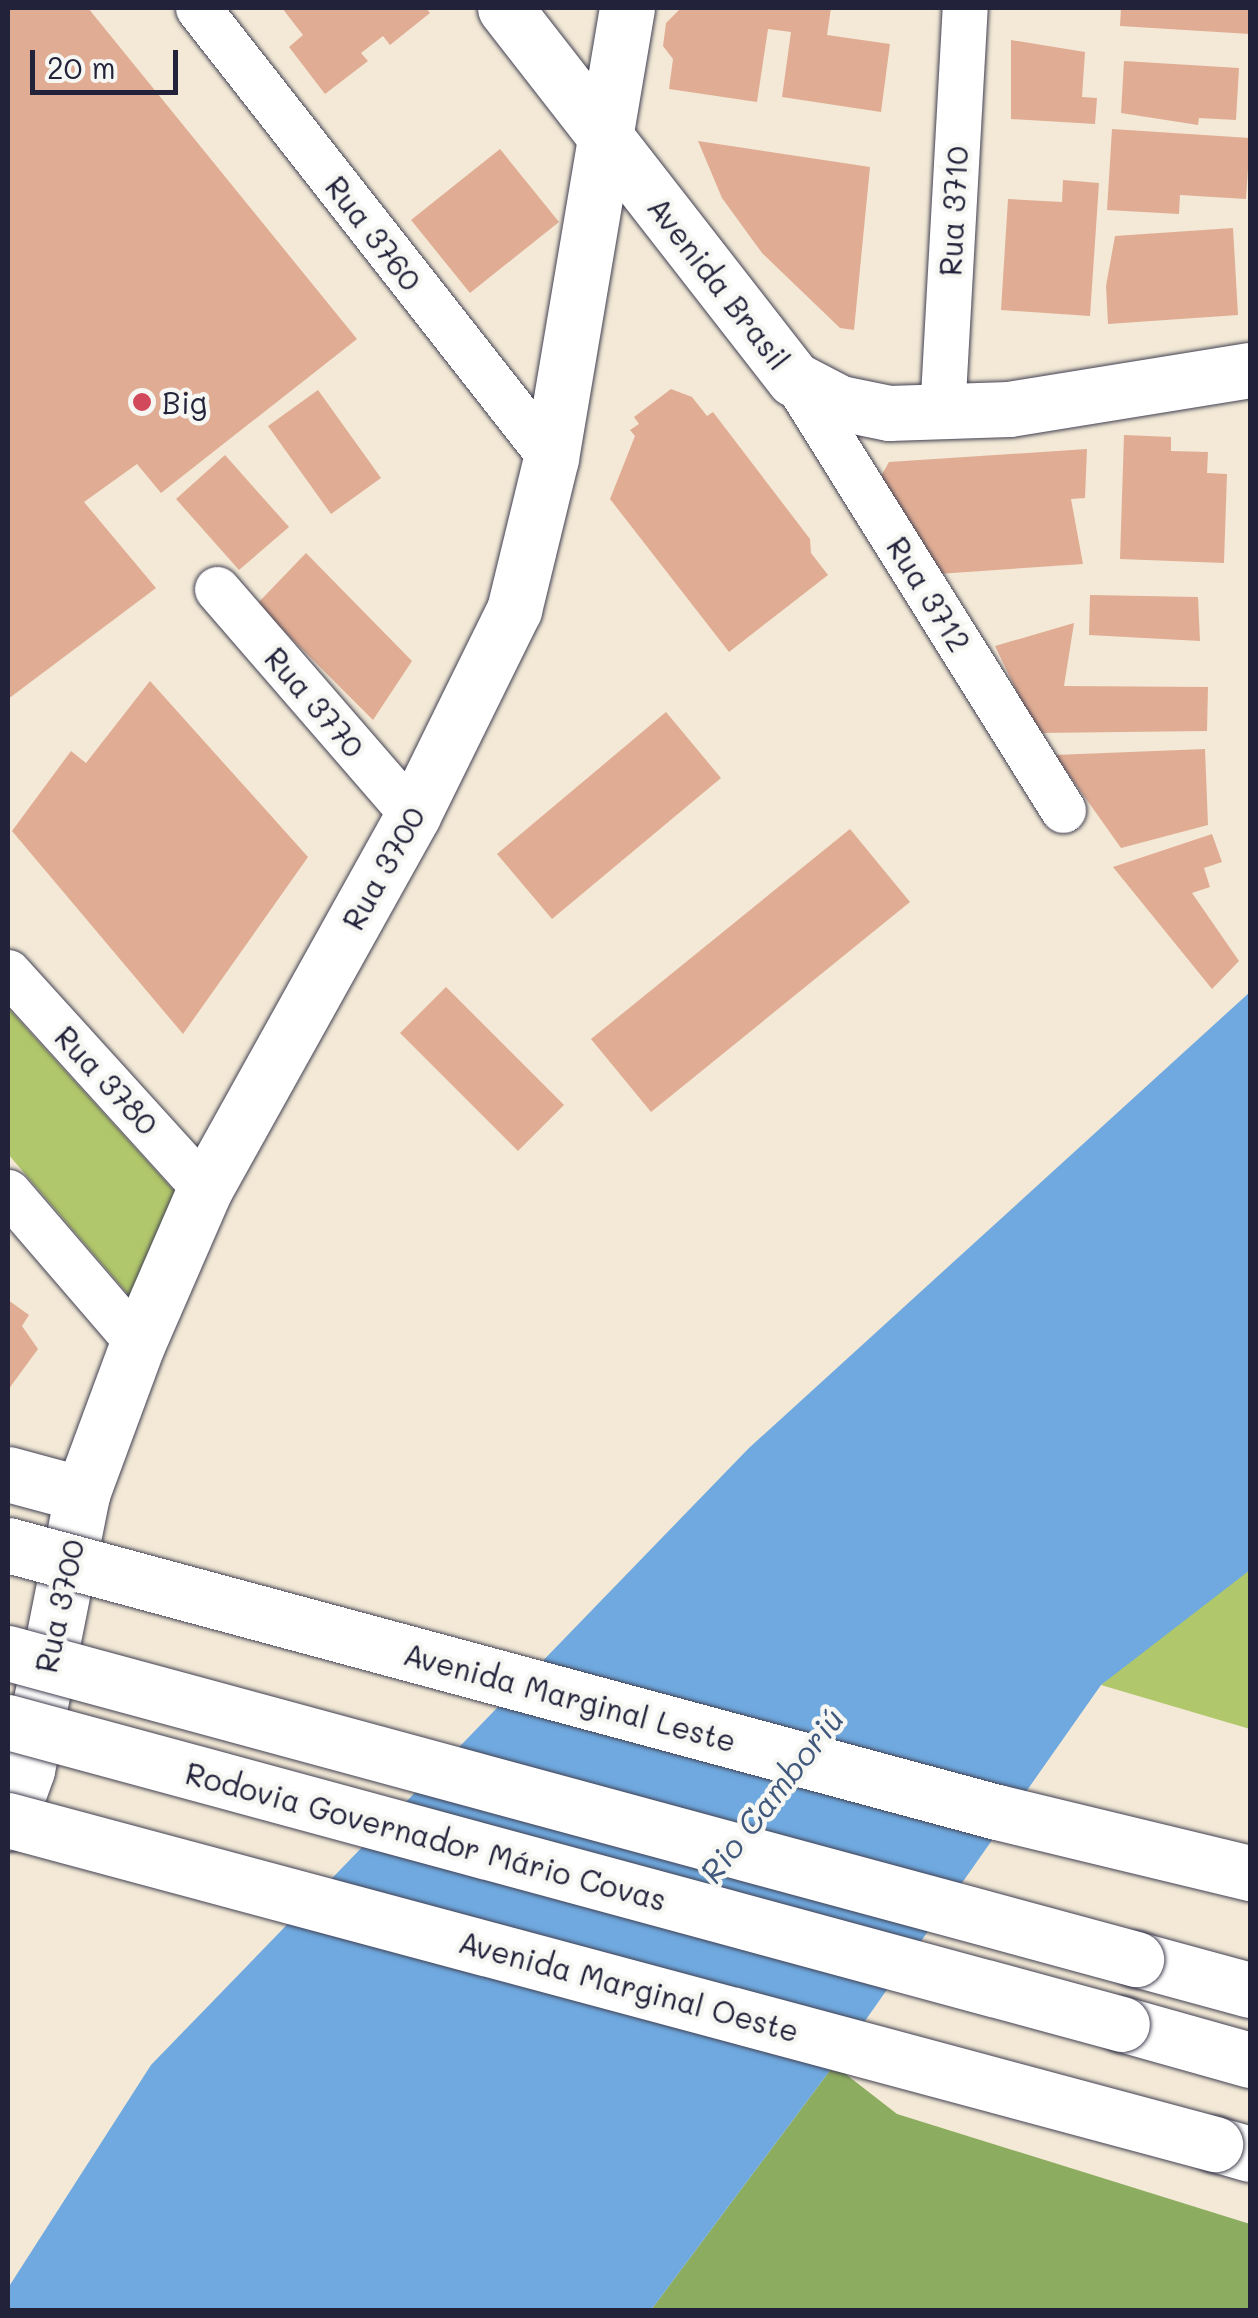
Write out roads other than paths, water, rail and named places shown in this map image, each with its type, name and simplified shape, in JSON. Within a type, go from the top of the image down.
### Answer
[{"type":"main road","name":"Avenida Brasil","points":[[504,8],[794,379],[840,403],[889,413],[1008,410],[1250,370]]},
{"type":"main road","name":"Rua 3700","points":[[8,1821],[23,1785],[24,1709],[82,1494],[138,1343],[206,1188],[413,815],[514,610],[551,458],[627,8]]},
{"type":"main road","points":[[8,1474],[82,1494]]},
{"type":"main road","name":"Avenida Marginal Leste","points":[[8,1544],[997,1812],[1250,1873]]},
{"type":"main road","points":[[8,1653],[1250,1990]]},
{"type":"main road","name":"Rodovia Governador Mário Covas","points":[[24,1709],[1250,2060]]},
{"type":"main road","name":"Avenida Marginal Oeste","points":[[8,1821],[1233,2149]]},
{"type":"street","name":"Rua 3760","points":[[198,8],[551,458]]},
{"type":"street","name":"Rua 3710","points":[[942,414],[964,8]]},
{"type":"street","name":"Rua 3712","points":[[794,379],[1063,810]]},
{"type":"street","name":"Rua 3770","points":[[217,588],[413,815]]},
{"type":"street","name":"Rua 3780","points":[[8,972],[206,1188]]},
{"type":"street","points":[[8,1192],[138,1343]]},
{"type":"water","name":"Rio Camboriú","points":[[1250,992],[1250,1570],[1101,1685],[834,2065],[651,2310],[8,2310],[8,2288],[151,2065],[749,1448]]},
{"type":"place","name":"Big","points":[[142,402]]}]
